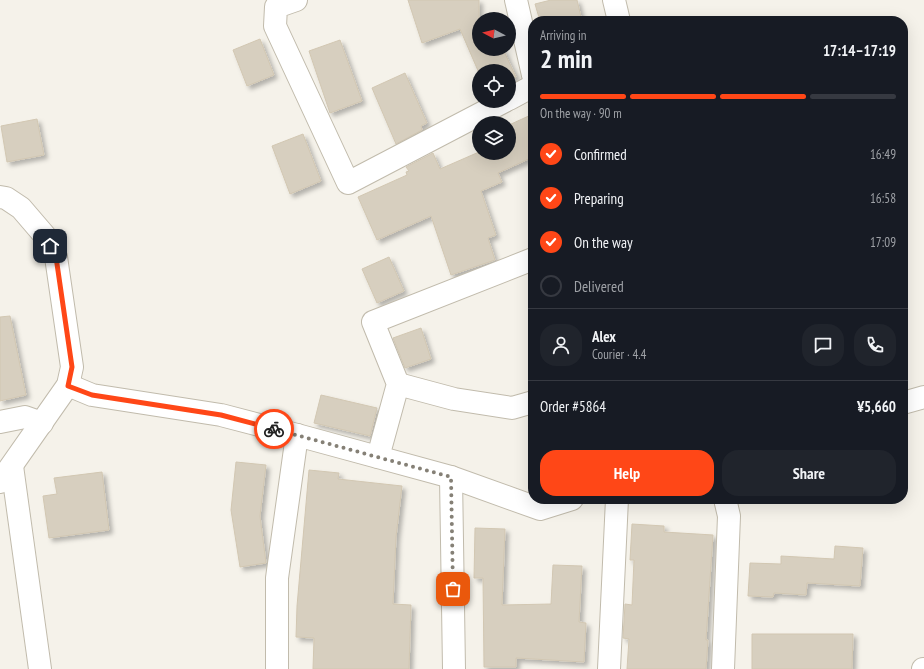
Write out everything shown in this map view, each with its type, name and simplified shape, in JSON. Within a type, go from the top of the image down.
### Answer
[{"type":"street","points":[[296,0],[276,7],[275,26],[348,183],[492,108]]},
{"type":"street","points":[[516,0],[528,53]]},
{"type":"street","points":[[614,0],[618,16]]},
{"type":"street","points":[[516,95],[528,89]]},
{"type":"street","points":[[0,197],[6,198],[21,208],[45,236],[56,257],[72,367],[68,386],[6,474],[40,669]]},
{"type":"street","points":[[378,457],[398,384],[372,322],[528,261]]},
{"type":"street","points":[[398,384],[454,399],[512,408],[528,403]]},
{"type":"street","points":[[68,386],[92,395],[221,415],[451,477],[540,509],[556,504]]},
{"type":"street","points":[[908,402],[924,397]]},
{"type":"street","points":[[0,422],[25,417],[42,423]]},
{"type":"street","points":[[277,669],[277,578],[297,435]]},
{"type":"street","points":[[451,477],[454,669]]},
{"type":"street","points":[[609,669],[618,504]]},
{"type":"street","points":[[723,669],[729,516],[726,504]]},
{"type":"building","points":[[408,0],[479,0],[479,12],[472,12],[472,56],[506,56],[510,64],[475,64],[460,29],[422,43]]},
{"type":"building","points":[[551,0],[577,0],[581,16],[539,16],[535,4]]},
{"type":"building","points":[[260,39],[274,75],[247,86],[233,50]]},
{"type":"building","points":[[340,40],[362,101],[330,113],[309,51]]},
{"type":"building","points":[[405,73],[427,123],[421,126],[422,130],[396,144],[372,88]]},
{"type":"building","points":[[528,116],[528,159],[498,173],[502,182],[481,191],[496,235],[488,238],[495,260],[451,275],[431,216],[377,240],[358,197],[407,175],[406,172],[409,171],[406,167],[433,153],[440,169],[472,155],[472,160],[516,160],[516,122]]},
{"type":"building","points":[[37,119],[44,155],[7,162],[1,126]]},
{"type":"building","points":[[303,134],[321,181],[290,194],[272,146]]},
{"type":"building","points":[[389,257],[404,291],[377,303],[362,269]]},
{"type":"building","points":[[10,316],[26,395],[0,401],[0,317]]},
{"type":"building","points":[[421,328],[431,359],[405,368],[393,338]]},
{"type":"building","points":[[321,395],[377,408],[370,436],[314,423]]},
{"type":"building","points":[[236,462],[266,465],[260,516],[266,563],[240,567],[231,510]]},
{"type":"building","points":[[309,470],[339,473],[338,479],[402,486],[396,537],[393,604],[411,605],[409,669],[313,669],[314,638],[296,637],[297,606]]},
{"type":"building","points":[[102,472],[109,530],[49,538],[43,496],[57,494],[54,478]]},
{"type":"building","points":[[632,524],[664,526],[664,532],[713,535],[706,640],[708,640],[706,669],[627,669],[629,639],[623,638],[625,604],[632,605],[634,560],[630,560]]},
{"type":"building","points":[[475,528],[505,529],[502,605],[551,604],[553,565],[582,566],[579,622],[586,623],[584,662],[516,658],[516,667],[484,667],[483,578],[474,578]]},
{"type":"building","points":[[835,546],[863,548],[860,586],[807,583],[806,595],[774,593],[773,597],[748,596],[750,563],[781,564],[781,556],[834,559]]},
{"type":"building","points":[[752,634],[853,634],[852,669],[752,669]]},
{"type":"way so far","points":[[274,429],[451,477],[453,589]]},
{"type":"route","points":[[50,246],[56,257],[72,367],[68,386],[92,395],[221,415],[274,429]]}]
